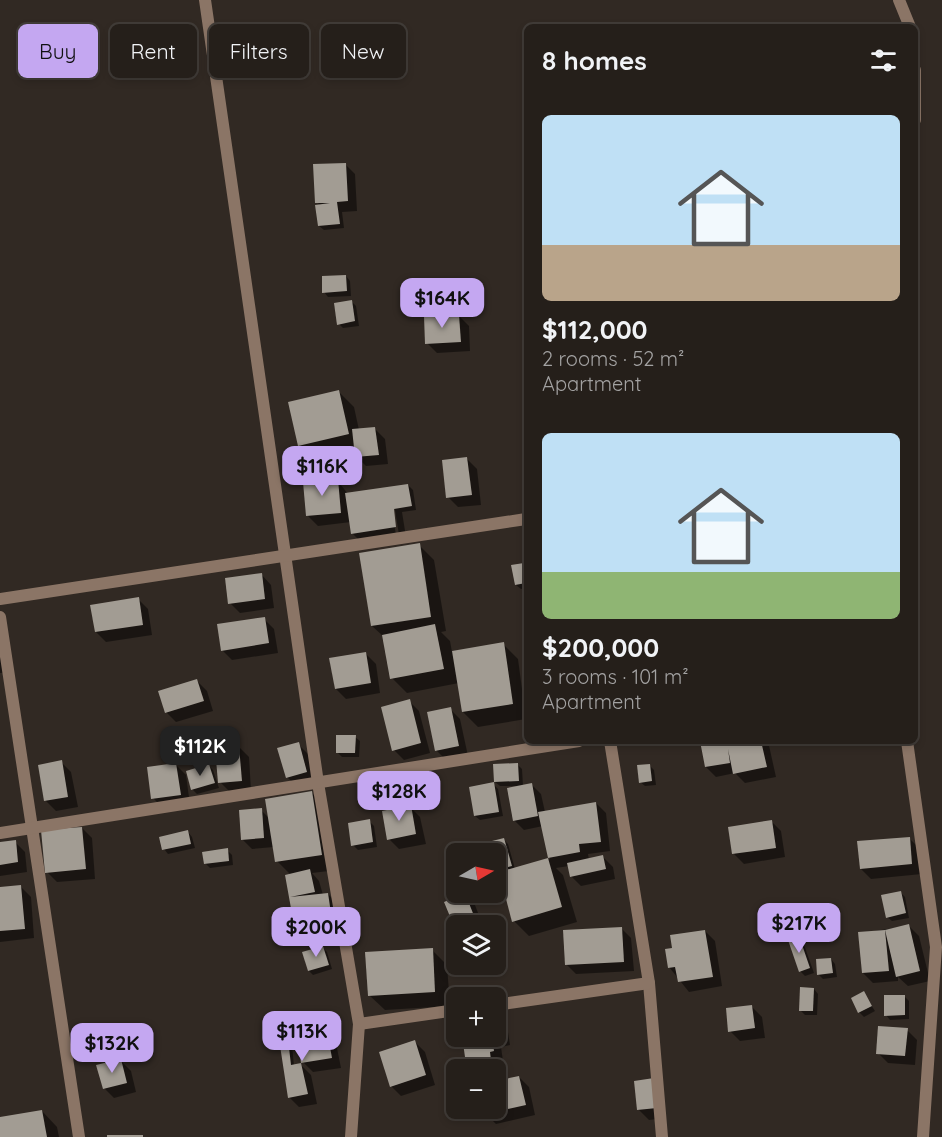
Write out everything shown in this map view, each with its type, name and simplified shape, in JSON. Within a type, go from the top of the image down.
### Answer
[{"type":"street","points":[[205,0],[318,783],[359,1024],[351,1137]]},
{"type":"street","points":[[899,0],[909,24]]},
{"type":"street","points":[[0,599],[524,519]]},
{"type":"street","points":[[0,617],[79,1137]]},
{"type":"street","points":[[0,833],[560,744]]},
{"type":"street","points":[[610,744],[649,982],[662,1137]]},
{"type":"street","points":[[907,744],[936,947],[937,1031],[923,1137]]},
{"type":"street","points":[[506,1003],[649,982]]},
{"type":"street","points":[[359,1024],[446,1011]]},
{"type":"building","points":[[346,163],[348,201],[337,202],[340,224],[318,226],[315,205],[330,203],[315,203],[313,164]]},
{"type":"building","points":[[346,275],[347,291],[322,293],[322,276]]},
{"type":"building","points":[[352,300],[355,321],[337,325],[334,303]]},
{"type":"building","points":[[459,315],[461,342],[425,344],[424,316]]},
{"type":"building","points":[[339,390],[349,434],[298,446],[288,402]]},
{"type":"building","points":[[375,427],[379,455],[355,457],[352,429]]},
{"type":"building","points":[[467,457],[472,495],[446,498],[442,460]]},
{"type":"building","points":[[338,479],[341,513],[306,516],[303,482]]},
{"type":"building","points":[[408,484],[412,506],[394,509],[396,527],[351,534],[345,493]]},
{"type":"building","points":[[420,543],[431,617],[371,626],[359,553]]},
{"type":"building","points":[[524,563],[524,583],[515,585],[511,565]]},
{"type":"building","points":[[262,573],[265,599],[228,604],[225,578]]},
{"type":"building","points":[[139,597],[143,625],[95,632],[90,605]]},
{"type":"building","points":[[265,617],[269,643],[221,651],[217,624]]},
{"type":"building","points":[[435,624],[444,669],[390,679],[382,635]]},
{"type":"building","points":[[504,642],[513,704],[462,712],[452,651]]},
{"type":"building","points":[[366,652],[371,683],[335,689],[329,658]]},
{"type":"building","points":[[197,679],[204,701],[165,713],[158,691]]},
{"type":"building","points":[[410,699],[421,743],[392,751],[381,707]]},
{"type":"building","points":[[451,707],[459,746],[435,751],[427,712]]},
{"type":"building","points":[[336,735],[356,735],[355,753],[336,753]]},
{"type":"building","points":[[299,742],[307,772],[286,778],[277,748]]},
{"type":"building","points":[[701,744],[762,744],[767,767],[733,774],[728,749],[730,763],[705,767]]},
{"type":"building","points":[[239,746],[242,781],[218,783],[215,747]]},
{"type":"building","points":[[62,760],[68,797],[44,801],[38,765]]},
{"type":"building","points":[[176,763],[181,795],[151,799],[147,767]]},
{"type":"building","points":[[518,763],[519,781],[494,782],[493,764]]},
{"type":"building","points":[[209,764],[215,783],[191,790],[186,771]]},
{"type":"building","points":[[650,764],[652,781],[639,783],[637,765]]},
{"type":"building","points":[[494,782],[499,812],[474,816],[469,787]]},
{"type":"building","points":[[532,783],[538,816],[513,821],[507,788]]},
{"type":"building","points":[[312,791],[322,855],[275,862],[265,799]]},
{"type":"building","points":[[596,802],[601,842],[579,844],[580,852],[548,858],[538,812]]},
{"type":"building","points":[[411,805],[416,834],[387,840],[382,811]]},
{"type":"building","points":[[262,808],[264,838],[241,840],[239,810]]},
{"type":"building","points":[[370,819],[373,842],[351,846],[348,823]]},
{"type":"building","points":[[772,820],[776,848],[732,854],[728,827]]},
{"type":"building","points":[[82,827],[86,869],[45,873],[41,830]]},
{"type":"building","points":[[188,830],[191,844],[162,850],[159,837]]},
{"type":"building","points":[[910,837],[912,864],[860,869],[857,841]]},
{"type":"building","points":[[504,838],[505,843],[488,843]]},
{"type":"building","points":[[16,840],[18,862],[0,865],[0,842]]},
{"type":"building","points":[[506,845],[512,866],[506,868]]},
{"type":"building","points":[[228,848],[229,861],[204,864],[202,852]]},
{"type":"building","points":[[603,855],[606,869],[570,877],[567,863]]},
{"type":"building","points":[[548,858],[562,907],[512,922],[506,899],[506,870]]},
{"type":"building","points":[[310,869],[315,892],[290,897],[328,893],[332,920],[294,925],[285,875]]},
{"type":"building","points":[[21,885],[25,929],[0,931],[0,887]]},
{"type":"building","points":[[901,891],[906,913],[886,918],[881,895]]},
{"type":"building","points":[[444,902],[469,903],[474,915],[449,915]]},
{"type":"building","points":[[909,924],[920,971],[896,977],[885,930]]},
{"type":"building","points":[[622,927],[624,962],[565,965],[563,930]]},
{"type":"building","points":[[705,930],[713,977],[678,982],[675,967],[668,968],[665,949],[672,948],[670,935]]},
{"type":"building","points":[[885,930],[889,971],[862,973],[858,932]]},
{"type":"building","points":[[799,936],[810,968],[799,972],[788,940]]},
{"type":"building","points":[[323,946],[329,965],[308,971],[302,952]]},
{"type":"building","points":[[433,948],[435,992],[368,996],[365,952]]},
{"type":"building","points":[[831,958],[833,973],[817,975],[816,959]]},
{"type":"building","points":[[800,987],[814,988],[813,1011],[799,1011]]},
{"type":"building","points":[[864,991],[872,1006],[858,1013],[851,998]]},
{"type":"building","points":[[884,995],[905,995],[905,1015],[884,1016]]},
{"type":"building","points":[[752,1005],[755,1028],[728,1032],[726,1008]]},
{"type":"building","points":[[878,1026],[908,1028],[905,1056],[876,1054]]},
{"type":"building","points":[[328,1036],[332,1058],[301,1063],[298,1041]]},
{"type":"building","points":[[279,1039],[288,1039],[291,1065],[301,1063],[308,1094],[288,1098]]},
{"type":"building","points":[[415,1040],[426,1075],[390,1087],[379,1052]]},
{"type":"building","points":[[464,1047],[493,1047],[494,1051],[490,1052],[491,1059],[465,1059]]},
{"type":"building","points":[[121,1059],[127,1083],[103,1089],[96,1065]]},
{"type":"building","points":[[519,1076],[526,1105],[506,1109],[506,1079]]},
{"type":"building","points":[[654,1078],[657,1108],[637,1110],[634,1081]]},
{"type":"building","points":[[42,1110],[47,1137],[0,1137],[0,1117]]},
{"type":"building","points":[[107,1135],[143,1135],[143,1137],[107,1137]]}]
